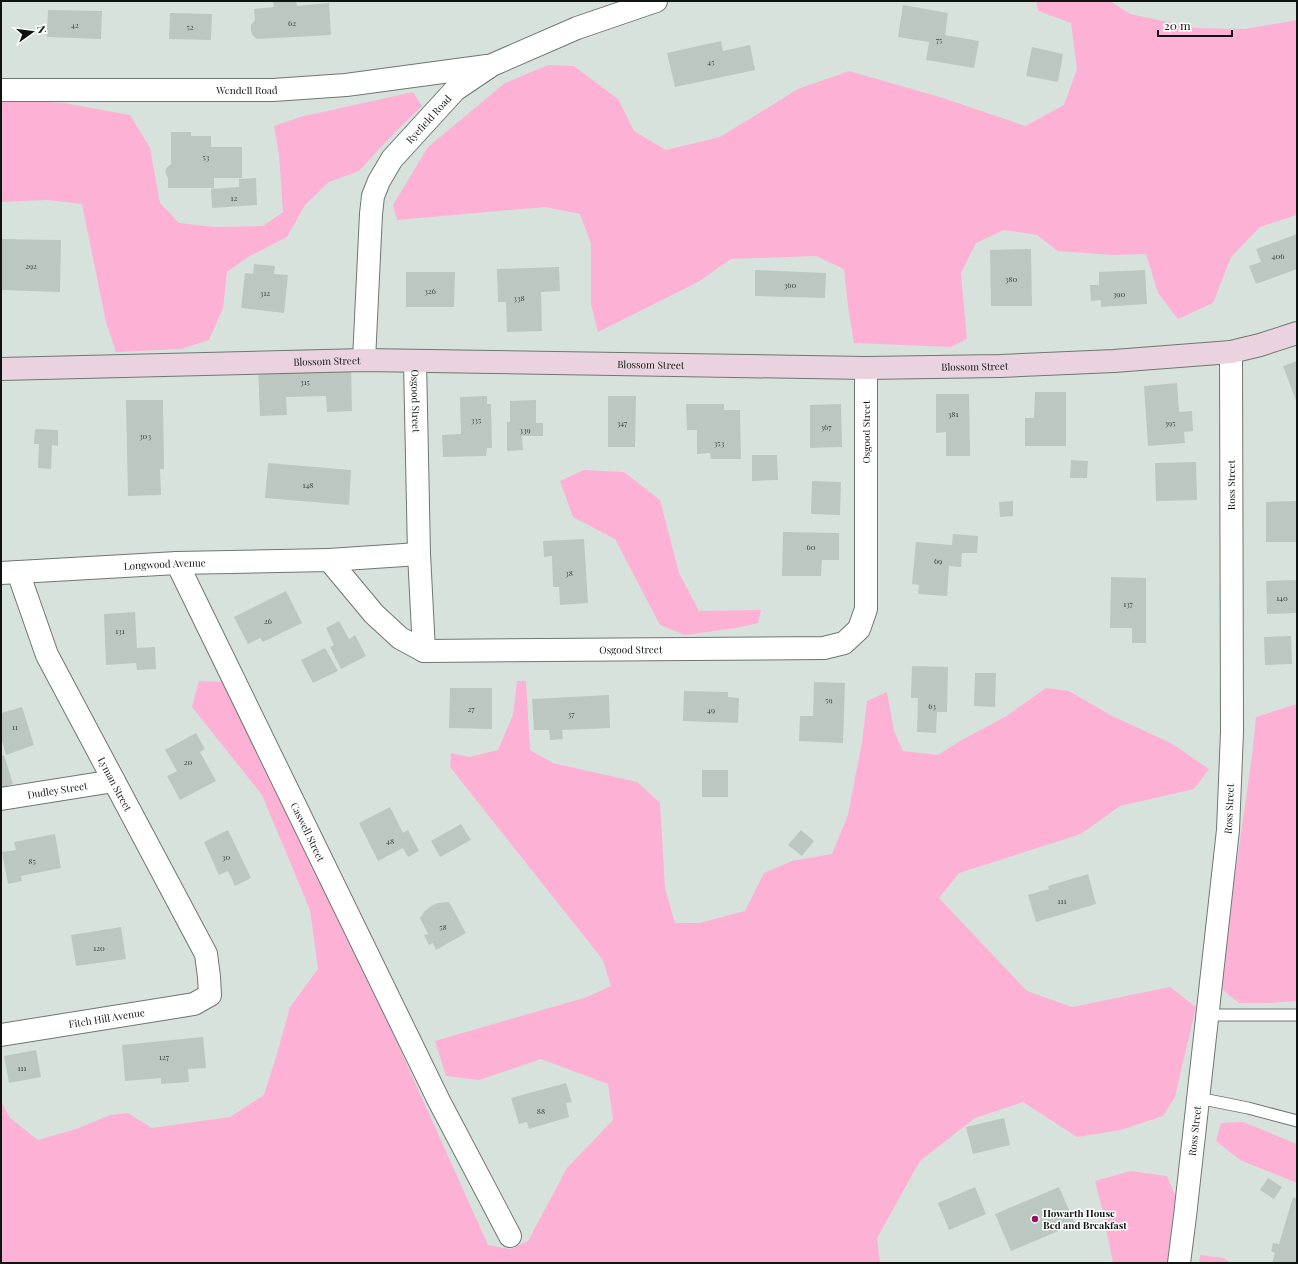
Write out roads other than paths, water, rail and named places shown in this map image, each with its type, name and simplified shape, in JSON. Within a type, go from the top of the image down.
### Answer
[{"type":"street","name":"Ryefield Road","points":[[364,360],[373,196],[379,181],[392,159],[455,90],[492,65],[577,28],[656,1]]},
{"type":"street","name":"Wendell Road","points":[[1,90],[273,90],[346,85],[492,65]]},
{"type":"street","name":"Blossom Street","points":[[1,369],[364,360],[866,368],[1007,366],[1114,361],[1231,352],[1260,345],[1297,333]]},
{"type":"street","name":"Ross Street","points":[[1179,1263],[1228,830],[1232,732],[1231,352]]},
{"type":"street","name":"Osgood Street","points":[[415,361],[419,554],[424,651],[824,648],[844,643],[859,629],[866,609],[866,368]]},
{"type":"street","name":"Longwood Avenue","points":[[9,573],[177,563],[329,560],[419,554]]},
{"type":"street","points":[[329,560],[374,614],[400,638],[424,651]]},
{"type":"street","name":"Caswell Street","points":[[177,563],[439,1101],[510,1236]]},
{"type":"street","name":"Lyman Street","points":[[9,573],[47,655],[206,954],[210,995]]},
{"type":"street","name":"Dudley Street","points":[[1,799],[114,781]]},
{"type":"street","name":"Fitch Hill Avenue","points":[[1,1035],[194,1004],[210,995]]},
{"type":"lane","points":[[1208,1015],[1297,1015]]},
{"type":"lane","points":[[1198,1098],[1248,1108],[1297,1122]]},
{"type":"place","name":"Howarth House Bed and Breakfast","points":[[1035,1219]]}]
